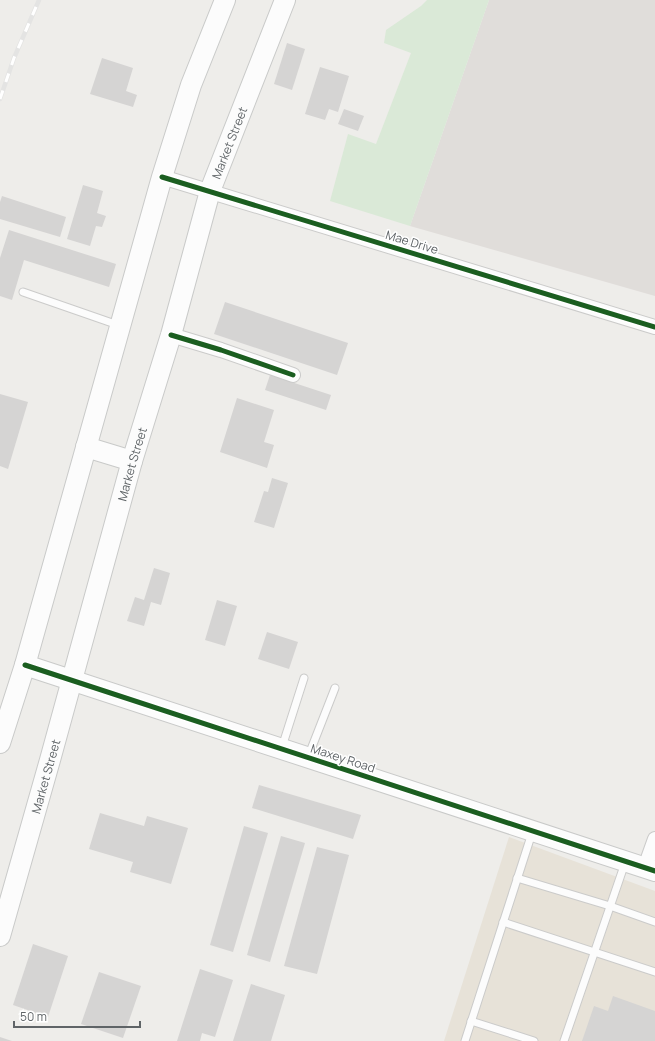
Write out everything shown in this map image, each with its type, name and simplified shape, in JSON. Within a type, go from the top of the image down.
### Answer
[{"type":"main road","points":[[0,743],[25,665],[162,177],[191,85],[225,0]]},
{"type":"main road","name":"Market Street","points":[[1,927],[72,680],[132,461],[171,335],[210,191],[285,0]]},
{"type":"main road","points":[[86,447],[132,461]]},
{"type":"main road","name":"Maxey Road","points":[[25,665],[650,869]]},
{"type":"street","name":"Mae Drive","points":[[162,177],[655,327]]},
{"type":"street","points":[[171,335],[221,350],[293,375]]},
{"type":"street","points":[[650,869],[655,839]]},
{"type":"lane","points":[[23,292],[120,326]]},
{"type":"lane","points":[[282,749],[304,678]]},
{"type":"lane","points":[[308,757],[335,688]]},
{"type":"lane","points":[[465,1041],[532,831]]},
{"type":"lane","points":[[564,1041],[625,861]]},
{"type":"lane","points":[[517,878],[610,906],[655,922]]},
{"type":"lane","points":[[503,922],[655,972]]},
{"type":"lane","points":[[471,1021],[534,1041]]},
{"type":"shaded area","points":[[489,0],[655,0],[655,296],[410,226]]},
{"type":"shaded area","points":[[509,837],[655,891],[655,1041],[444,1041]]},
{"type":"green space","points":[[427,0],[489,0],[410,226],[330,201],[348,134],[376,144],[411,53],[384,43],[386,30],[421,6]]},
{"type":"building","points":[[287,43],[305,49],[292,90],[274,84]]},
{"type":"building","points":[[102,58],[133,68],[126,91],[137,95],[133,107],[90,94]]},
{"type":"building","points":[[320,67],[349,76],[338,112],[329,109],[325,120],[305,114]]},
{"type":"building","points":[[344,109],[364,116],[358,131],[338,124]]},
{"type":"building","points":[[83,185],[103,191],[97,213],[106,216],[102,227],[96,226],[90,246],[67,239]]},
{"type":"building","points":[[2,196],[66,217],[60,237],[0,219],[0,202]]},
{"type":"building","points":[[9,230],[116,264],[109,287],[24,260],[12,300],[0,296],[0,258]]},
{"type":"building","points":[[225,302],[348,343],[337,375],[214,334]]},
{"type":"building","points":[[270,375],[331,395],[326,410],[265,390]]},
{"type":"building","points":[[0,394],[28,402],[8,469],[0,466]]},
{"type":"building","points":[[237,398],[274,410],[264,442],[274,445],[267,468],[220,452]]},
{"type":"building","points":[[272,478],[288,483],[274,528],[254,522],[264,491],[268,492]]},
{"type":"building","points":[[154,568],[170,573],[161,605],[151,602],[144,626],[127,621],[135,597],[144,600]]},
{"type":"building","points":[[217,600],[237,606],[225,646],[205,640]]},
{"type":"building","points":[[267,632],[298,642],[289,669],[258,659]]},
{"type":"building","points":[[259,785],[361,815],[353,839],[252,808]]},
{"type":"building","points":[[100,813],[144,826],[147,816],[188,828],[171,884],[130,872],[133,862],[89,849]]},
{"type":"building","points":[[244,826],[268,833],[233,952],[210,945]]},
{"type":"building","points":[[281,836],[305,843],[270,962],[247,955]]},
{"type":"building","points":[[317,847],[349,855],[317,974],[284,966]]},
{"type":"building","points":[[33,944],[68,956],[48,1017],[13,1005]]},
{"type":"building","points":[[200,969],[233,980],[215,1037],[202,1033],[200,1041],[177,1041]]},
{"type":"building","points":[[99,972],[141,986],[123,1038],[81,1024]]},
{"type":"building","points":[[251,984],[285,995],[271,1041],[233,1041]]},
{"type":"building","points":[[613,996],[655,1011],[655,1041],[582,1041],[594,1006],[608,1011]]},
{"type":"building","points":[[0,1037],[12,1041],[0,1041]]},
{"type":"railway","points":[[0,99],[14,58],[39,0]]},
{"type":"cycle path","points":[[162,177],[655,327]]},
{"type":"cycle path","points":[[171,335],[221,350],[293,375]]},
{"type":"cycle path","points":[[25,665],[655,871]]}]
